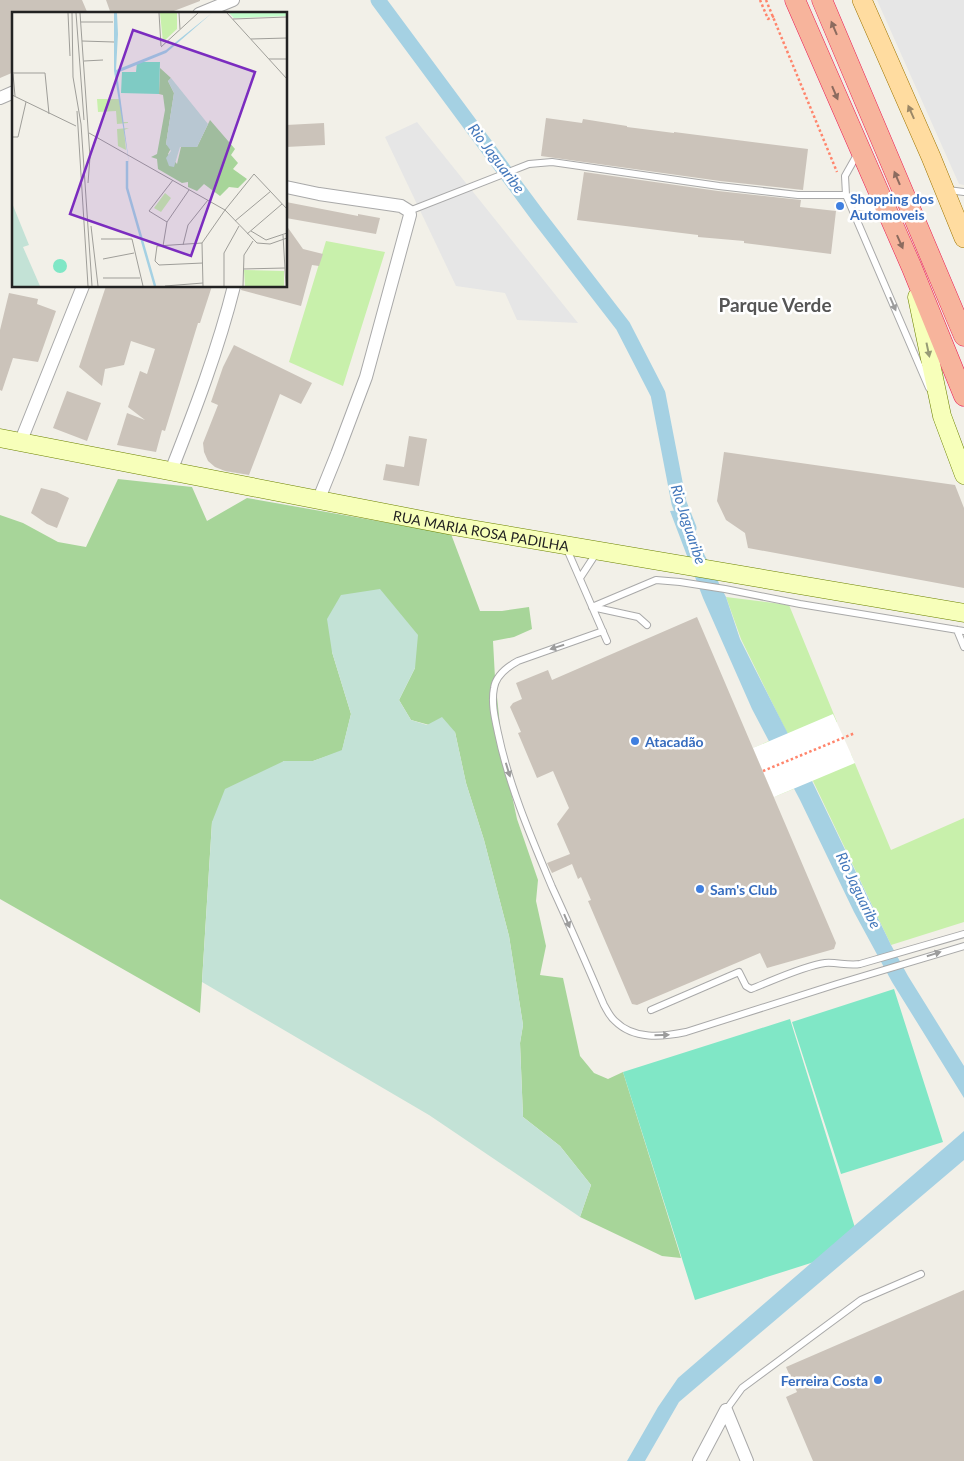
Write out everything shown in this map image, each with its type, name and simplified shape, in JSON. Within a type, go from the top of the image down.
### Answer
[{"type":"highway","points":[[795,0],[912,268],[964,396]]},
{"type":"highway","points":[[822,0],[964,336]]},
{"type":"highway","points":[[937,271],[964,297]]},
{"type":"main road","points":[[862,0],[964,238]]},
{"type":"main road","points":[[912,268],[942,416],[964,475]]},
{"type":"main road","name":"RUA MARIA ROSA PADILHA","points":[[0,438],[597,552],[718,570],[964,613]]},
{"type":"street","points":[[206,12],[229,6]]},
{"type":"street","points":[[0,98],[12,93]]},
{"type":"street","points":[[288,187],[401,206],[409,211],[409,219],[366,377],[318,500]]},
{"type":"street","points":[[20,443],[82,288]]},
{"type":"street","points":[[171,471],[210,369],[233,288]]},
{"type":"street","points":[[700,1461],[726,1410]]},
{"type":"street","points":[[726,1410],[747,1461]]},
{"type":"lane","points":[[860,150],[845,176],[846,195],[942,416]]},
{"type":"lane","points":[[409,211],[529,164],[552,162],[798,195],[846,195],[859,207],[887,212]]},
{"type":"lane","points":[[944,189],[964,192]]},
{"type":"lane","points":[[566,546],[608,641]]},
{"type":"lane","points":[[580,578],[597,552]]},
{"type":"lane","points":[[592,607],[656,580],[680,582],[960,630],[964,647]]},
{"type":"lane","points":[[592,607],[638,617],[647,625]]},
{"type":"lane","points":[[603,631],[518,661],[507,667],[499,676],[494,687],[493,702],[503,756],[537,852],[604,1005],[614,1021],[630,1031],[646,1035],[665,1036],[686,1032],[878,971],[964,946]]},
{"type":"lane","points":[[651,1010],[739,972],[746,986],[751,989],[812,966],[836,963],[854,965],[964,934]]},
{"type":"lane","points":[[726,1410],[742,1388],[861,1300],[921,1274]]},
{"type":"path","points":[[760,0],[768,19],[774,16]]},
{"type":"path","points":[[766,0],[846,195]]},
{"type":"path","points":[[763,772],[855,733]]},
{"type":"green space","points":[[326,241],[385,252],[343,386],[289,362]]},
{"type":"green space","points":[[118,479],[192,487],[207,521],[247,498],[451,534],[480,611],[502,611],[529,607],[532,629],[514,637],[493,641],[503,754],[517,819],[538,880],[536,901],[546,946],[540,975],[563,978],[580,1056],[594,1073],[608,1079],[623,1072],[681,1258],[662,1256],[580,1217],[591,1185],[560,1146],[523,1117],[520,1043],[523,1025],[509,936],[484,840],[466,783],[455,732],[411,720],[399,700],[415,668],[332,652],[351,714],[342,751],[313,761],[284,761],[212,822],[200,1013],[0,899],[0,515],[23,523],[58,542],[86,547]]},
{"type":"green space","points":[[380,589],[418,635],[415,668],[399,700],[411,720],[427,725],[442,717],[455,732],[466,783],[484,840],[509,936],[523,1025],[520,1043],[523,1117],[560,1146],[591,1185],[580,1217],[429,1115],[202,982],[212,822],[225,789],[284,761],[313,761],[342,750],[351,714],[332,652],[327,619],[341,595]]},
{"type":"green space","points":[[726,597],[789,605],[837,722],[753,748],[787,733],[741,639]]},
{"type":"green space","points":[[851,754],[891,850],[964,818],[964,922],[891,945],[813,781],[774,797]]},
{"type":"green space","points":[[894,989],[943,1142],[841,1174],[792,1022]]},
{"type":"green space","points":[[790,1019],[861,1247],[695,1300],[623,1072]]},
{"type":"shaded area","points":[[877,0],[964,0],[964,185],[959,184]]},
{"type":"shaded area","points":[[417,122],[578,323],[517,320],[505,293],[456,286],[385,137]]},
{"type":"water","points":[[670,511],[689,511],[700,546],[726,597],[740,639],[812,781],[891,945],[964,1066],[964,1098],[892,982],[854,912],[800,800],[752,709],[703,598]]},
{"type":"water","points":[[964,1131],[964,1160],[679,1402],[645,1461],[627,1461],[658,1407],[678,1378]]},
{"type":"pier","points":[[833,714],[855,763],[774,797],[753,748]]},
{"type":"building","points":[[0,0],[82,0],[87,12],[12,12],[12,73],[0,78]]},
{"type":"building","points":[[106,0],[200,0],[171,12],[110,12]]},
{"type":"building","points":[[546,118],[582,123],[583,119],[627,127],[808,149],[803,190],[720,181],[541,156]]},
{"type":"building","points":[[324,123],[325,145],[288,147],[288,125]]},
{"type":"building","points":[[584,172],[718,191],[801,200],[800,207],[836,211],[831,254],[577,220]]},
{"type":"building","points":[[288,202],[358,216],[358,214],[380,218],[376,234],[288,218]]},
{"type":"building","points":[[288,228],[303,249],[323,254],[319,266],[312,265],[301,306],[241,290],[242,288],[288,288]]},
{"type":"building","points":[[105,288],[211,288],[200,323],[198,323],[165,431],[162,430],[156,452],[117,445],[127,413],[145,420],[128,407],[140,371],[147,374],[155,349],[131,341],[124,365],[105,369],[102,386],[79,367]]},
{"type":"building","points":[[9,293],[38,299],[37,304],[56,311],[38,362],[13,358],[2,391],[0,390],[0,330]]},
{"type":"building","points":[[234,345],[312,383],[301,404],[280,394],[249,475],[225,471],[215,467],[208,461],[204,452],[203,443],[218,405],[211,402],[223,367]]},
{"type":"building","points":[[67,391],[101,403],[87,441],[53,428]]},
{"type":"building","points":[[409,436],[427,439],[419,486],[383,480],[386,464],[404,467]]},
{"type":"building","points":[[724,452],[955,485],[964,508],[964,588],[748,548],[745,533],[726,520],[717,501]]},
{"type":"building","points":[[41,488],[57,492],[69,498],[57,528],[47,524],[31,513]]},
{"type":"building","points":[[697,617],[836,943],[834,949],[767,968],[760,953],[637,1005],[632,1004],[588,901],[591,900],[581,877],[578,879],[572,864],[552,873],[547,863],[570,854],[557,824],[569,808],[553,771],[537,778],[518,733],[521,732],[510,707],[513,703],[522,699],[516,683],[548,670],[552,680]]},
{"type":"building","name":"Ferreira Costa","points":[[964,1290],[964,1461],[813,1461],[786,1397],[797,1392],[786,1367]]},
{"type":"waterway","name":"Rio Jaguaribe","points":[[378,0],[538,216],[623,326],[658,394],[679,503],[689,528]]},
{"type":"place","name":"Shopping dos Automoveis","points":[[840,206]]},
{"type":"place","name":"Atacadão","points":[[635,741]]},
{"type":"place","name":"Sam's Club","points":[[700,889]]},
{"type":"place","name":"Ferreira Costa","points":[[878,1380]]},
{"type":"district","name":"Parque Verde","points":[[775,304]]}]
